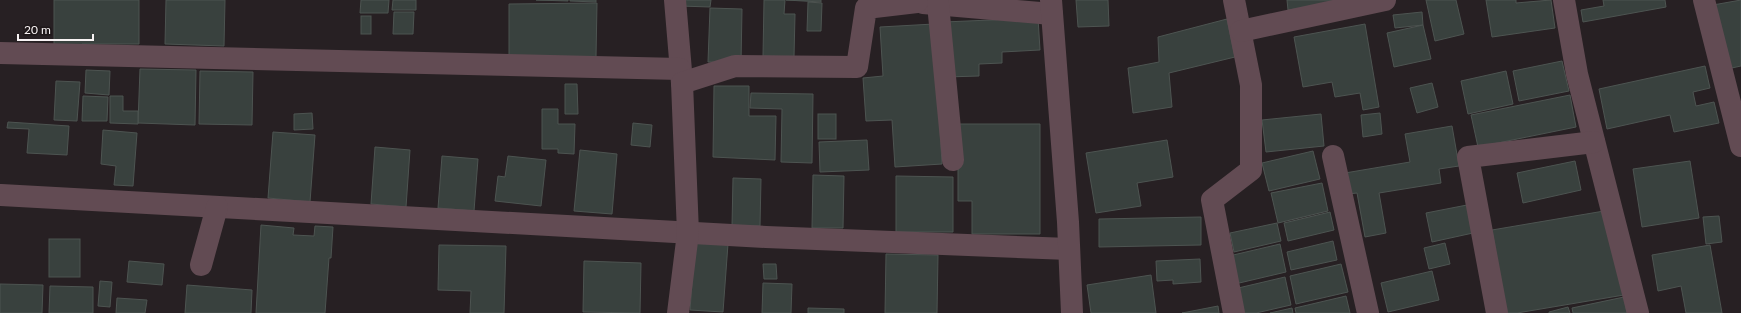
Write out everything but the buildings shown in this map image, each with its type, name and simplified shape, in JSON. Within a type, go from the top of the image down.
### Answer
[{"type":"street","points":[[675,0],[681,76],[688,233],[678,313]]},
{"type":"street","points":[[1234,0],[1251,86],[1251,170],[1212,200],[1234,313]]},
{"type":"street","points":[[1241,32],[1385,0]]},
{"type":"street","points":[[1564,0],[1576,74],[1638,313]]},
{"type":"street","points":[[1704,0],[1741,146]]},
{"type":"street","points":[[0,53],[681,76],[735,66],[857,67],[866,8],[916,1],[938,4],[1051,7],[1069,249],[1072,313]]},
{"type":"street","points":[[938,4],[953,160]]},
{"type":"street","points":[[1496,313],[1468,157],[1594,142]]},
{"type":"street","points":[[1333,156],[1368,313]]},
{"type":"street","points":[[0,192],[217,207],[688,233],[1069,249]]},
{"type":"street","points":[[202,265],[217,207]]}]
